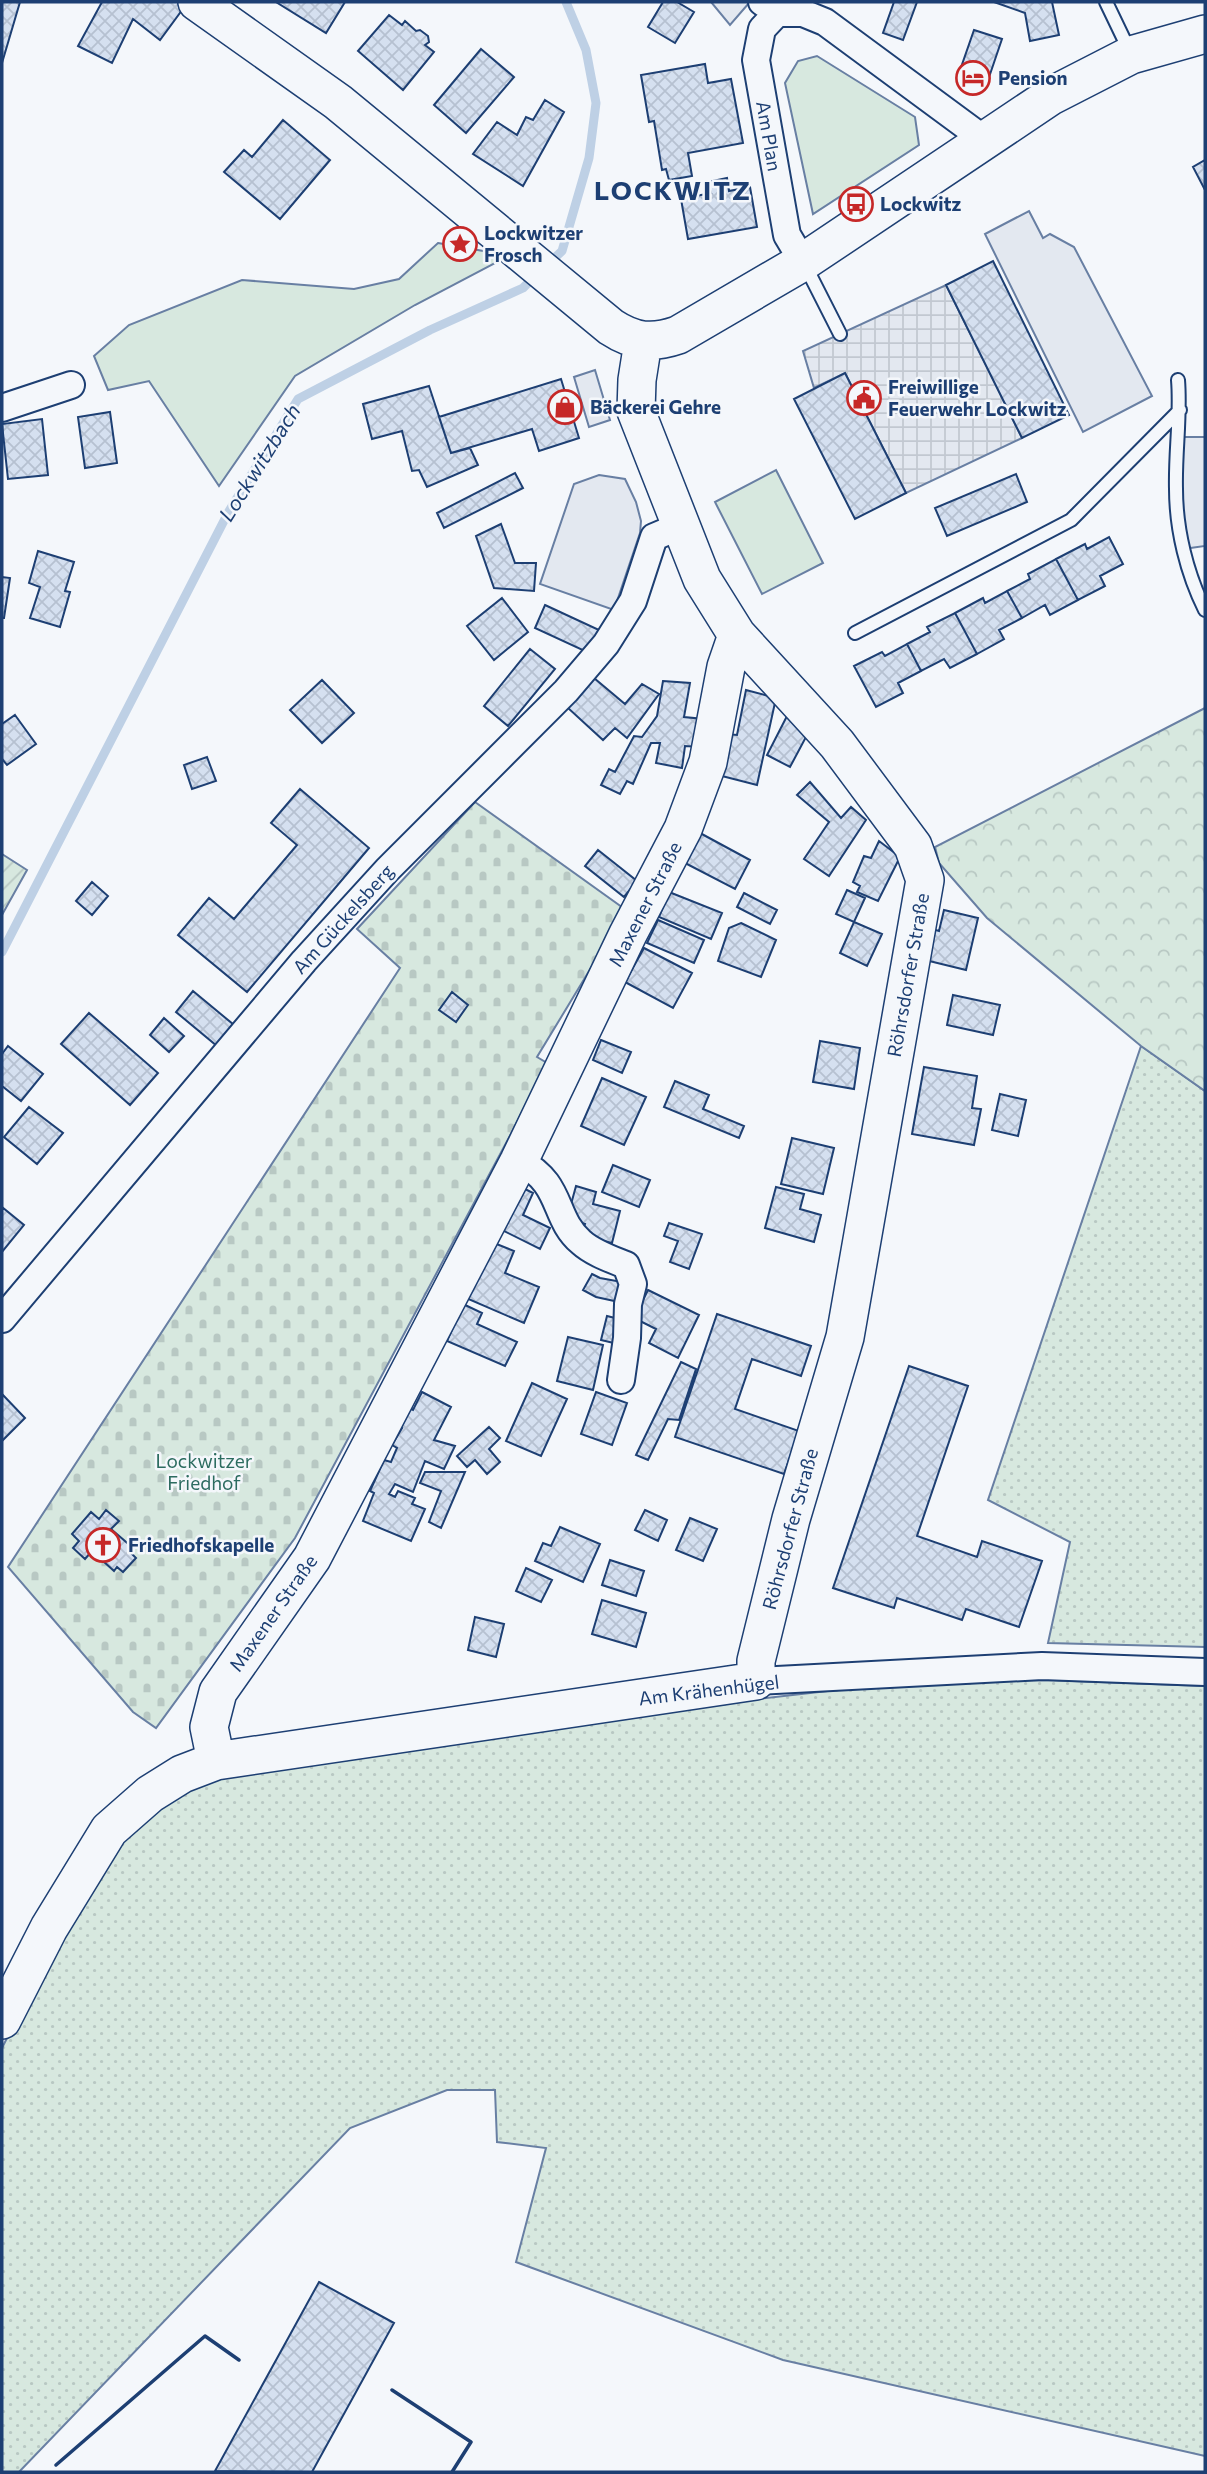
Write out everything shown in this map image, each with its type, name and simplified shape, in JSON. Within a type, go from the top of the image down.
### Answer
[{"type":"street","points":[[197,2],[338,102],[611,327],[626,337],[643,342],[662,341],[678,335],[803,262],[1051,96],[1131,55],[1205,34]]},
{"type":"street","name":"Am Plan","points":[[803,262],[786,235],[756,60],[762,29],[771,5],[825,22],[985,140]]},
{"type":"street","name":"Röhrsdorfer Straße","points":[[643,342],[637,380],[636,411],[702,579],[737,635],[837,744],[913,846],[925,880],[845,1337],[790,1519],[756,1661],[756,1681]]},
{"type":"street","points":[[2,408],[71,386]]},
{"type":"street","name":"Am Gückelsberg","points":[[2,1319],[303,961],[396,861],[566,691],[606,644],[633,601],[654,537],[680,526]]},
{"type":"street","name":"Maxener Straße","points":[[216,1760],[209,1727],[218,1692],[312,1558],[519,1161],[628,934],[683,829],[708,762],[726,667],[737,635]]},
{"type":"street","points":[[519,1161],[537,1170],[553,1191],[570,1227],[581,1242],[626,1265],[633,1284],[628,1304],[621,1380]]},
{"type":"street","name":"Am Krähenhügel","points":[[216,1760],[756,1681],[1042,1666],[1205,1672]]},
{"type":"street","points":[[2,2020],[49,1928],[109,1829],[150,1794],[183,1774],[216,1760]]},
{"type":"lane","points":[[1106,2],[1131,55]]},
{"type":"lane","points":[[803,262],[840,334]]},
{"type":"lane","points":[[1178,380],[1180,410],[1177,502],[1183,549],[1205,610]]},
{"type":"lane","points":[[855,633],[1071,520],[1180,410]]},
{"type":"green space","points":[[817,56],[915,117],[919,145],[813,214],[785,83],[798,61]]},
{"type":"green space","points":[[438,243],[489,252],[501,260],[415,305],[295,376],[219,486],[149,381],[108,390],[94,356],[129,325],[242,280],[354,289],[399,279]]},
{"type":"green space","points":[[776,470],[823,563],[762,594],[715,502]]},
{"type":"green space","points":[[1205,708],[1205,1091],[1141,1046],[987,918],[939,863],[935,847]]},
{"type":"green space","name":"Lockwitzer Friedhof","points":[[475,802],[626,910],[537,1057],[547,1063],[295,1538],[156,1728],[133,1712],[8,1567],[400,968],[357,929]]},
{"type":"green space","points":[[2,854],[27,870],[2,915]]},
{"type":"green space","points":[[1141,1046],[1205,1091],[1205,1647],[1048,1643],[1070,1542],[988,1500]]},
{"type":"green space","points":[[1046,1680],[1205,1686],[1205,2456],[783,2360],[516,2262],[546,2148],[497,2142],[495,2090],[447,2090],[350,2128],[19,2472],[2,2472],[2,2048],[66,1921],[127,1831],[173,1796],[212,1779],[748,1700],[907,1682]]},
{"type":"shaded area","points":[[711,2],[747,2],[749,3],[730,25]]},
{"type":"shaded area","points":[[1029,211],[1043,238],[1050,234],[1074,247],[1152,396],[1083,432],[985,234]]},
{"type":"shaded area","points":[[946,285],[1022,438],[906,493],[845,373],[814,388],[803,351]]},
{"type":"shaded area","points":[[595,370],[610,420],[589,427],[574,377]]},
{"type":"shaded area","points":[[1177,437],[1205,437],[1205,546],[1183,549]]},
{"type":"shaded area","points":[[599,475],[625,479],[641,521],[640,533],[614,610],[540,584],[574,484]]},
{"type":"building","points":[[2,2],[20,2],[2,63]]},
{"type":"building","points":[[102,2],[179,2],[185,6],[160,40],[133,19],[112,63],[78,46]]},
{"type":"building","points":[[276,2],[345,2],[326,33]]},
{"type":"building","points":[[663,2],[677,2],[694,12],[675,43],[648,27]]},
{"type":"building","points":[[894,2],[917,2],[903,40],[883,33]]},
{"type":"building","points":[[994,2],[1052,2],[1059,35],[1030,41],[1025,13]]},
{"type":"building","points":[[389,15],[402,25],[405,21],[416,31],[420,30],[428,36],[429,42],[425,45],[434,52],[403,90],[358,51]]},
{"type":"building","points":[[974,30],[1002,39],[985,89],[957,79]]},
{"type":"building","points":[[481,49],[514,77],[466,133],[434,105]]},
{"type":"building","points":[[705,64],[708,83],[731,79],[743,143],[688,153],[692,176],[669,180],[666,169],[662,170],[654,121],[649,122],[641,75]]},
{"type":"building","points":[[545,100],[564,112],[523,186],[473,154],[497,122],[517,135],[526,117],[533,120]]},
{"type":"building","points":[[283,120],[330,160],[280,219],[224,172],[244,150],[252,157]]},
{"type":"building","points":[[1205,160],[1205,190],[1193,167]]},
{"type":"building","points":[[727,178],[729,191],[750,187],[757,227],[688,239],[681,199],[711,193],[708,182]]},
{"type":"building","points":[[993,261],[1069,415],[1022,438],[946,285]]},
{"type":"building","points":[[845,373],[906,493],[855,519],[794,399]]},
{"type":"building","points":[[561,379],[579,438],[539,451],[532,429],[451,453],[439,417]]},
{"type":"building","points":[[429,386],[451,453],[470,448],[478,465],[427,487],[419,470],[412,471],[402,431],[372,439],[363,404]]},
{"type":"building","points":[[110,412],[117,463],[85,468],[78,417]]},
{"type":"building","points":[[42,419],[48,475],[8,479],[2,424]]},
{"type":"building","points":[[515,473],[523,488],[444,528],[437,513]]},
{"type":"building","points":[[1016,474],[1027,502],[947,536],[935,508]]},
{"type":"building","points":[[501,524],[515,563],[536,563],[534,591],[494,588],[476,536]]},
{"type":"building","points":[[1109,537],[1123,564],[1100,576],[1105,586],[1078,600],[1056,559],[1085,544],[1087,549]]},
{"type":"building","points":[[38,551],[74,562],[65,591],[70,592],[60,627],[30,618],[40,587],[29,583]]},
{"type":"building","points":[[1056,559],[1078,600],[1050,615],[1045,605],[1022,618],[1007,591],[1030,579],[1028,574]]},
{"type":"building","points":[[2,577],[10,578],[4,618],[2,618]]},
{"type":"building","points":[[1007,591],[1022,618],[999,630],[1004,639],[977,654],[955,613],[983,598],[985,603]]},
{"type":"building","points":[[502,598],[528,632],[494,660],[467,626]]},
{"type":"building","points":[[545,605],[599,630],[589,653],[535,628]]},
{"type":"building","points":[[955,613],[977,654],[950,668],[944,659],[921,671],[907,644],[930,632],[927,627]]},
{"type":"building","points":[[907,644],[921,671],[898,683],[903,693],[876,707],[854,666],[882,652],[885,656]]},
{"type":"building","points":[[530,649],[555,669],[508,726],[484,706]]},
{"type":"building","points":[[594,678],[625,704],[642,684],[659,694],[627,738],[615,728],[603,740],[568,708]]},
{"type":"building","points":[[322,680],[354,713],[322,743],[290,710]]},
{"type":"building","points":[[663,681],[690,683],[684,717],[704,719],[700,747],[685,746],[682,768],[656,763],[660,743],[651,743],[633,784],[627,781],[620,794],[601,785],[609,769],[615,772],[634,736],[642,737],[657,716]]},
{"type":"building","points":[[746,690],[776,698],[757,785],[718,775],[727,734],[737,735]]},
{"type":"building","points":[[15,715],[36,744],[7,765],[2,759],[2,724]]},
{"type":"building","points":[[787,716],[806,737],[790,767],[767,755]]},
{"type":"building","points":[[207,757],[216,781],[192,789],[184,765]]},
{"type":"building","points":[[810,782],[841,818],[851,807],[866,820],[829,876],[804,859],[829,822],[797,795]]},
{"type":"building","points":[[300,789],[369,848],[247,992],[178,935],[209,898],[234,919],[297,845],[271,823]]},
{"type":"building","points":[[700,833],[750,860],[735,889],[685,863]]},
{"type":"building","points":[[879,841],[900,857],[878,901],[857,892],[860,886],[853,882],[864,856],[871,858]]},
{"type":"building","points":[[598,850],[637,881],[624,897],[585,866]]},
{"type":"building","points":[[92,882],[108,896],[92,915],[76,901]]},
{"type":"building","points":[[847,890],[865,898],[854,922],[836,914]]},
{"type":"building","points":[[669,892],[722,913],[711,939],[659,917]]},
{"type":"building","points":[[744,893],[777,910],[770,924],[737,907]]},
{"type":"building","points":[[944,910],[978,918],[966,970],[921,959],[929,928],[939,931]]},
{"type":"building","points":[[658,920],[704,940],[694,963],[647,943]]},
{"type":"building","points":[[854,922],[882,934],[867,966],[840,953]]},
{"type":"building","points":[[741,923],[776,940],[761,977],[718,961],[729,928]]},
{"type":"building","points":[[644,948],[692,973],[673,1008],[625,982]]},
{"type":"building","points":[[193,991],[234,1025],[217,1046],[176,1012]]},
{"type":"building","points":[[452,992],[468,1005],[456,1022],[439,1010]]},
{"type":"building","points":[[953,995],[1000,1005],[993,1035],[947,1025]]},
{"type":"building","points":[[89,1013],[158,1073],[130,1105],[61,1044]]},
{"type":"building","points":[[164,1018],[184,1036],[169,1052],[150,1035]]},
{"type":"building","points":[[601,1040],[631,1052],[622,1073],[593,1060]]},
{"type":"building","points":[[820,1041],[860,1048],[854,1089],[813,1082]]},
{"type":"building","points":[[8,1046],[43,1074],[21,1101],[2,1086],[2,1054]]},
{"type":"building","points":[[924,1067],[977,1076],[972,1108],[981,1109],[974,1145],[912,1134]]},
{"type":"building","points":[[602,1078],[646,1097],[624,1145],[581,1126]]},
{"type":"building","points":[[675,1081],[709,1095],[703,1109],[744,1126],[739,1138],[664,1107]]},
{"type":"building","points":[[1000,1094],[1026,1100],[1018,1136],[992,1130]]},
{"type":"building","points":[[29,1107],[63,1133],[37,1164],[4,1137]]},
{"type":"building","points":[[792,1138],[834,1148],[823,1194],[781,1184]]},
{"type":"building","points":[[613,1165],[650,1180],[639,1207],[602,1192]]},
{"type":"building","points":[[519,1186],[533,1193],[523,1215],[550,1228],[540,1249],[498,1228]]},
{"type":"building","points":[[576,1186],[596,1192],[593,1204],[620,1211],[612,1243],[581,1236],[585,1224],[567,1219]]},
{"type":"building","points":[[776,1187],[804,1194],[800,1209],[821,1215],[814,1242],[765,1228]]},
{"type":"building","points":[[2,1207],[24,1225],[2,1252]]},
{"type":"building","points":[[669,1223],[702,1234],[689,1269],[670,1262],[678,1241],[664,1236]]},
{"type":"building","points":[[489,1241],[514,1251],[505,1273],[539,1287],[524,1323],[466,1298]]},
{"type":"building","points":[[592,1274],[622,1282],[619,1302],[596,1297],[583,1290]]},
{"type":"building","points":[[648,1290],[699,1315],[678,1358],[649,1343],[656,1329],[634,1318]]},
{"type":"building","points":[[463,1304],[482,1313],[477,1324],[517,1342],[505,1366],[447,1341]]},
{"type":"building","points":[[717,1314],[811,1346],[801,1376],[752,1359],[735,1409],[799,1431],[784,1474],[675,1437]]},
{"type":"building","points":[[607,1316],[623,1320],[618,1344],[601,1340]]},
{"type":"building","points":[[568,1337],[603,1345],[593,1390],[557,1381]]},
{"type":"building","points":[[681,1362],[696,1369],[679,1420],[668,1419],[648,1460],[636,1455]]},
{"type":"building","points":[[909,1366],[968,1386],[917,1536],[977,1557],[982,1541],[1042,1561],[1019,1627],[966,1609],[962,1620],[897,1598],[894,1608],[833,1588]]},
{"type":"building","points":[[532,1383],[567,1399],[541,1456],[506,1441]]},
{"type":"building","points":[[422,1392],[451,1407],[434,1440],[455,1446],[444,1469],[425,1461],[413,1492],[395,1484],[389,1494],[395,1497],[398,1491],[415,1498],[412,1504],[425,1509],[411,1541],[363,1521],[374,1493],[370,1491],[384,1460],[391,1462],[397,1448],[392,1445],[402,1428],[399,1427],[409,1408],[413,1410]]},
{"type":"building","points":[[596,1392],[627,1403],[612,1445],[581,1434]]},
{"type":"building","points":[[2,1394],[25,1418],[2,1441]]},
{"type":"building","points":[[489,1427],[500,1438],[489,1449],[500,1462],[487,1474],[475,1460],[467,1467],[457,1456]]},
{"type":"building","points":[[425,1472],[465,1472],[441,1528],[429,1522],[441,1491],[420,1483]]},
{"type":"building","name":"Friedhofskapelle","points":[[106,1510],[119,1521],[111,1529],[133,1548],[130,1552],[136,1558],[123,1572],[117,1567],[114,1571],[92,1551],[85,1559],[73,1548],[79,1541],[72,1534],[91,1512],[99,1519]]},
{"type":"building","points":[[645,1510],[667,1520],[658,1541],[635,1530]]},
{"type":"building","points":[[690,1518],[717,1529],[703,1561],[676,1550]]},
{"type":"building","points":[[560,1527],[600,1544],[583,1582],[535,1561],[543,1543],[551,1546]]},
{"type":"building","points":[[610,1560],[644,1571],[636,1596],[602,1585]]},
{"type":"building","points":[[526,1568],[552,1580],[541,1602],[516,1591]]},
{"type":"building","points":[[602,1600],[646,1613],[636,1647],[592,1634]]},
{"type":"building","points":[[475,1617],[504,1624],[496,1657],[468,1650]]},
{"type":"building","points":[[319,2282],[394,2323],[312,2472],[215,2471]]},
{"type":"waterway","name":"Lockwitzbach","points":[[546,266],[562,251],[589,158],[596,103],[586,50],[566,2]]},
{"type":"waterway","name":"Lockwitzbach","points":[[2,952],[229,511],[298,399],[430,330],[523,288],[536,275]]},
{"type":"wall","points":[[56,2465],[205,2336],[239,2360]]},
{"type":"wall","points":[[392,2390],[471,2442],[452,2472]]},
{"type":"place","name":"Pension","points":[[973,78]]},
{"type":"place","name":"Lockwitz","points":[[856,204]]},
{"type":"place","name":"Lockwitzer Frosch","points":[[460,244]]},
{"type":"place","name":"Freiwillige Feuerwehr Lockwitz","points":[[864,398]]},
{"type":"place","name":"Bäckerei Gehre","points":[[565,407]]},
{"type":"place","name":"Friedhofskapelle","points":[[103,1545]]},
{"type":"district","name":"LOCKWITZ","points":[[673,191]]}]
